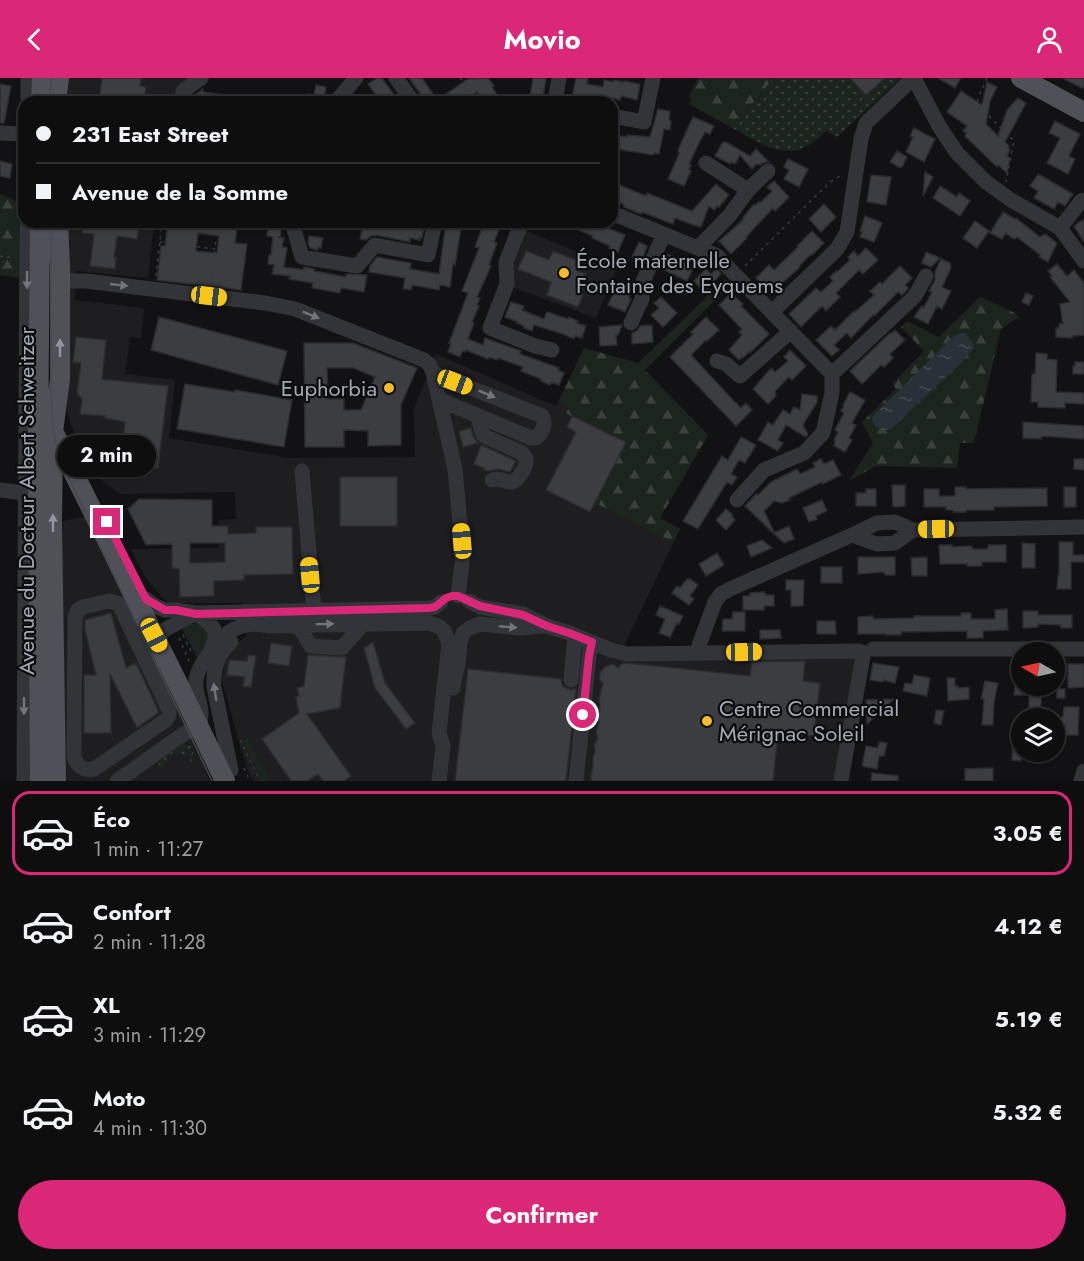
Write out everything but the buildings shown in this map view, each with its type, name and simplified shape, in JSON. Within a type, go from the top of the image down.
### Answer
[{"type":"main road","points":[[41,96],[42,78]]},
{"type":"main road","points":[[57,96],[59,78]]},
{"type":"main road","points":[[1021,78],[1084,112]]},
{"type":"main road","points":[[40,228],[38,376],[47,666],[56,781]]},
{"type":"main road","points":[[40,781],[47,666],[53,432],[60,379],[58,228]]},
{"type":"main road","points":[[39,291],[46,310],[45,403],[53,432],[169,634],[231,777]]},
{"type":"main road","points":[[57,406],[67,439],[82,463],[146,599],[169,634],[198,726],[231,777]]},
{"type":"street","points":[[28,78],[28,96]]},
{"type":"street","points":[[182,96],[183,91],[201,78]]},
{"type":"street","points":[[341,96],[356,78]]},
{"type":"street","points":[[396,78],[410,96]]},
{"type":"street","points":[[556,96],[559,78]]},
{"type":"street","points":[[618,117],[644,122],[653,78]]},
{"type":"street","points":[[772,312],[837,249],[848,232],[861,139],[866,123],[909,82],[914,80],[939,126],[957,153],[986,182],[1060,228],[1084,261]]},
{"type":"street","points":[[0,133],[18,134]]},
{"type":"street","points":[[706,163],[748,190]]},
{"type":"street","points":[[698,248],[729,215],[748,190],[768,171]]},
{"type":"street","points":[[1060,228],[1084,200]]},
{"type":"street","points":[[618,215],[717,256],[832,374],[832,393],[823,433],[804,453],[764,470],[737,500]]},
{"type":"street","name":"Avenue du Docteur Albert Schweitzer","points":[[24,781],[27,228]]},
{"type":"street","points":[[294,228],[302,257],[357,266],[375,245],[428,255],[434,228]]},
{"type":"street","points":[[520,228],[506,262],[507,284],[490,328],[535,346],[552,350]]},
{"type":"street","points":[[631,323],[642,299],[642,284],[664,234]]},
{"type":"street","points":[[832,374],[915,296],[926,276]]},
{"type":"street","points":[[60,281],[154,289],[295,309],[424,360],[430,365],[433,373],[455,469],[463,555],[463,599]]},
{"type":"street","points":[[717,361],[726,364],[740,376],[791,331]]},
{"type":"street","points":[[433,373],[542,416],[544,424],[540,435],[531,438],[440,400]]},
{"type":"street","points":[[477,416],[484,436],[522,453],[526,458],[521,472],[514,481],[498,478],[492,480]]},
{"type":"street","points":[[302,471],[308,616],[302,632],[311,646],[342,648],[364,623]]},
{"type":"street","points":[[0,490],[26,493]]},
{"type":"street","points":[[699,653],[699,645],[715,602],[721,594],[877,523],[896,522],[913,530],[1084,527]]},
{"type":"street","points":[[852,535],[877,544],[895,543],[913,530]]},
{"type":"street","points":[[146,599],[165,610],[196,614],[308,616],[429,608],[435,607],[452,596],[480,606],[523,615],[547,626],[627,654],[1084,649]]},
{"type":"street","points":[[449,781],[448,735],[455,673],[462,672],[460,642],[474,617],[472,606],[463,599]]},
{"type":"street","points":[[109,601],[118,604],[169,710],[166,720],[113,756],[94,769],[88,770],[76,764],[74,757],[75,618],[78,610],[83,607],[109,601]]},
{"type":"street","points":[[439,781],[443,746],[439,733],[448,643],[437,621],[437,608],[441,602]]},
{"type":"street","points":[[169,634],[196,614]]},
{"type":"street","points":[[113,756],[122,778],[201,722],[201,706],[195,685],[198,673],[216,639],[212,626],[196,614]]},
{"type":"street","points":[[231,777],[214,677],[216,663],[221,653],[228,644],[247,631],[308,616],[364,623],[429,623],[454,635],[480,624],[519,628],[547,626]]},
{"type":"street","points":[[212,647],[239,627],[257,623],[268,626]]},
{"type":"street","points":[[571,680],[575,635]]},
{"type":"street","points":[[576,781],[592,642]]},
{"type":"street","points":[[840,781],[863,656],[867,650]]},
{"type":"street","points":[[50,781],[47,666],[75,666]]},
{"type":"street","points":[[441,762],[444,781]]},
{"type":"street","points":[[1081,781],[1084,771]]},
{"type":"path","points":[[460,78],[473,96]]},
{"type":"path","points":[[987,78],[977,105],[1014,141],[1003,194]]},
{"type":"path","points":[[736,275],[830,182],[857,164]]},
{"type":"path","points":[[154,289],[161,228]]},
{"type":"path","points":[[209,296],[216,239],[234,241],[227,298]]},
{"type":"path","points":[[160,242],[215,249]]},
{"type":"path","points":[[169,634],[180,642],[193,668],[198,673]]},
{"type":"path","points":[[233,739],[241,740],[260,781]]},
{"type":"path","points":[[191,762],[193,747]]},
{"type":"shaded area","points":[[62,78],[196,78],[181,96],[60,96]]},
{"type":"shaded area","name":"Centre Commercial Mérignac Soleil","points":[[61,228],[153,228],[148,278],[76,271],[75,300],[144,308],[141,338],[130,337],[125,374],[175,380],[169,438],[290,458],[415,457],[414,408],[436,354],[556,406],[584,348],[708,435],[660,518],[680,529],[625,644],[627,654],[859,656],[837,781],[253,781],[245,763],[222,681],[225,660],[234,646],[246,636],[243,603],[170,603],[162,598],[144,575],[131,549],[219,548],[219,520],[236,519],[235,492],[120,494],[95,475],[71,425],[64,399]]},
{"type":"shaded area","name":"École maternelle Fontaine des Eyquems","points":[[526,231],[617,268],[596,318],[512,287],[513,266]]},
{"type":"shaded area","points":[[88,516],[178,705],[210,781],[63,781],[61,570],[63,521]]},
{"type":"green space","points":[[698,78],[774,78],[732,128],[689,104],[691,99],[689,96]]},
{"type":"green space","points":[[774,78],[901,78],[837,137],[826,131],[803,148],[786,151],[757,142],[732,128]]},
{"type":"green space","points":[[0,194],[18,202],[19,278],[0,275]]},
{"type":"green space","points":[[725,279],[731,284],[645,370],[638,363]]},
{"type":"green space","points":[[980,297],[1019,317],[1001,329],[974,443],[960,443],[957,468],[876,466],[849,481],[873,443],[862,422],[896,389],[892,384],[924,351],[901,327],[907,321],[939,337]]},
{"type":"green space","points":[[584,348],[638,363],[708,435],[660,518],[680,529],[673,542],[595,503],[625,442],[565,413],[568,407],[559,401]]},
{"type":"green space","points":[[201,624],[212,637],[199,662],[181,626]]},
{"type":"green space","points":[[248,738],[271,781],[262,781],[243,741]]},
{"type":"green space","points":[[185,743],[193,746],[193,750],[188,749],[186,755],[173,755],[162,769],[158,763],[130,781]]},
{"type":"water","points":[[965,333],[974,345],[962,362],[891,429],[884,431],[875,426],[872,419],[874,415],[953,337]]},
{"type":"tram line","points":[[50,96],[51,78]]},
{"type":"tram line","points":[[51,228],[51,397],[54,436],[62,463],[212,781]]},
{"type":"place","name":"École maternelle Fontaine des Eyquems","points":[[564,273]]},
{"type":"place","name":"Euphorbia","points":[[389,388]]},
{"type":"place","name":"Centre Commercial Mérignac Soleil","points":[[707,721]]},
{"type":"route","points":[[107,522],[146,599],[165,610],[196,614],[429,608],[435,607],[446,598],[458,596],[480,606],[523,615],[592,642],[583,715]]}]
